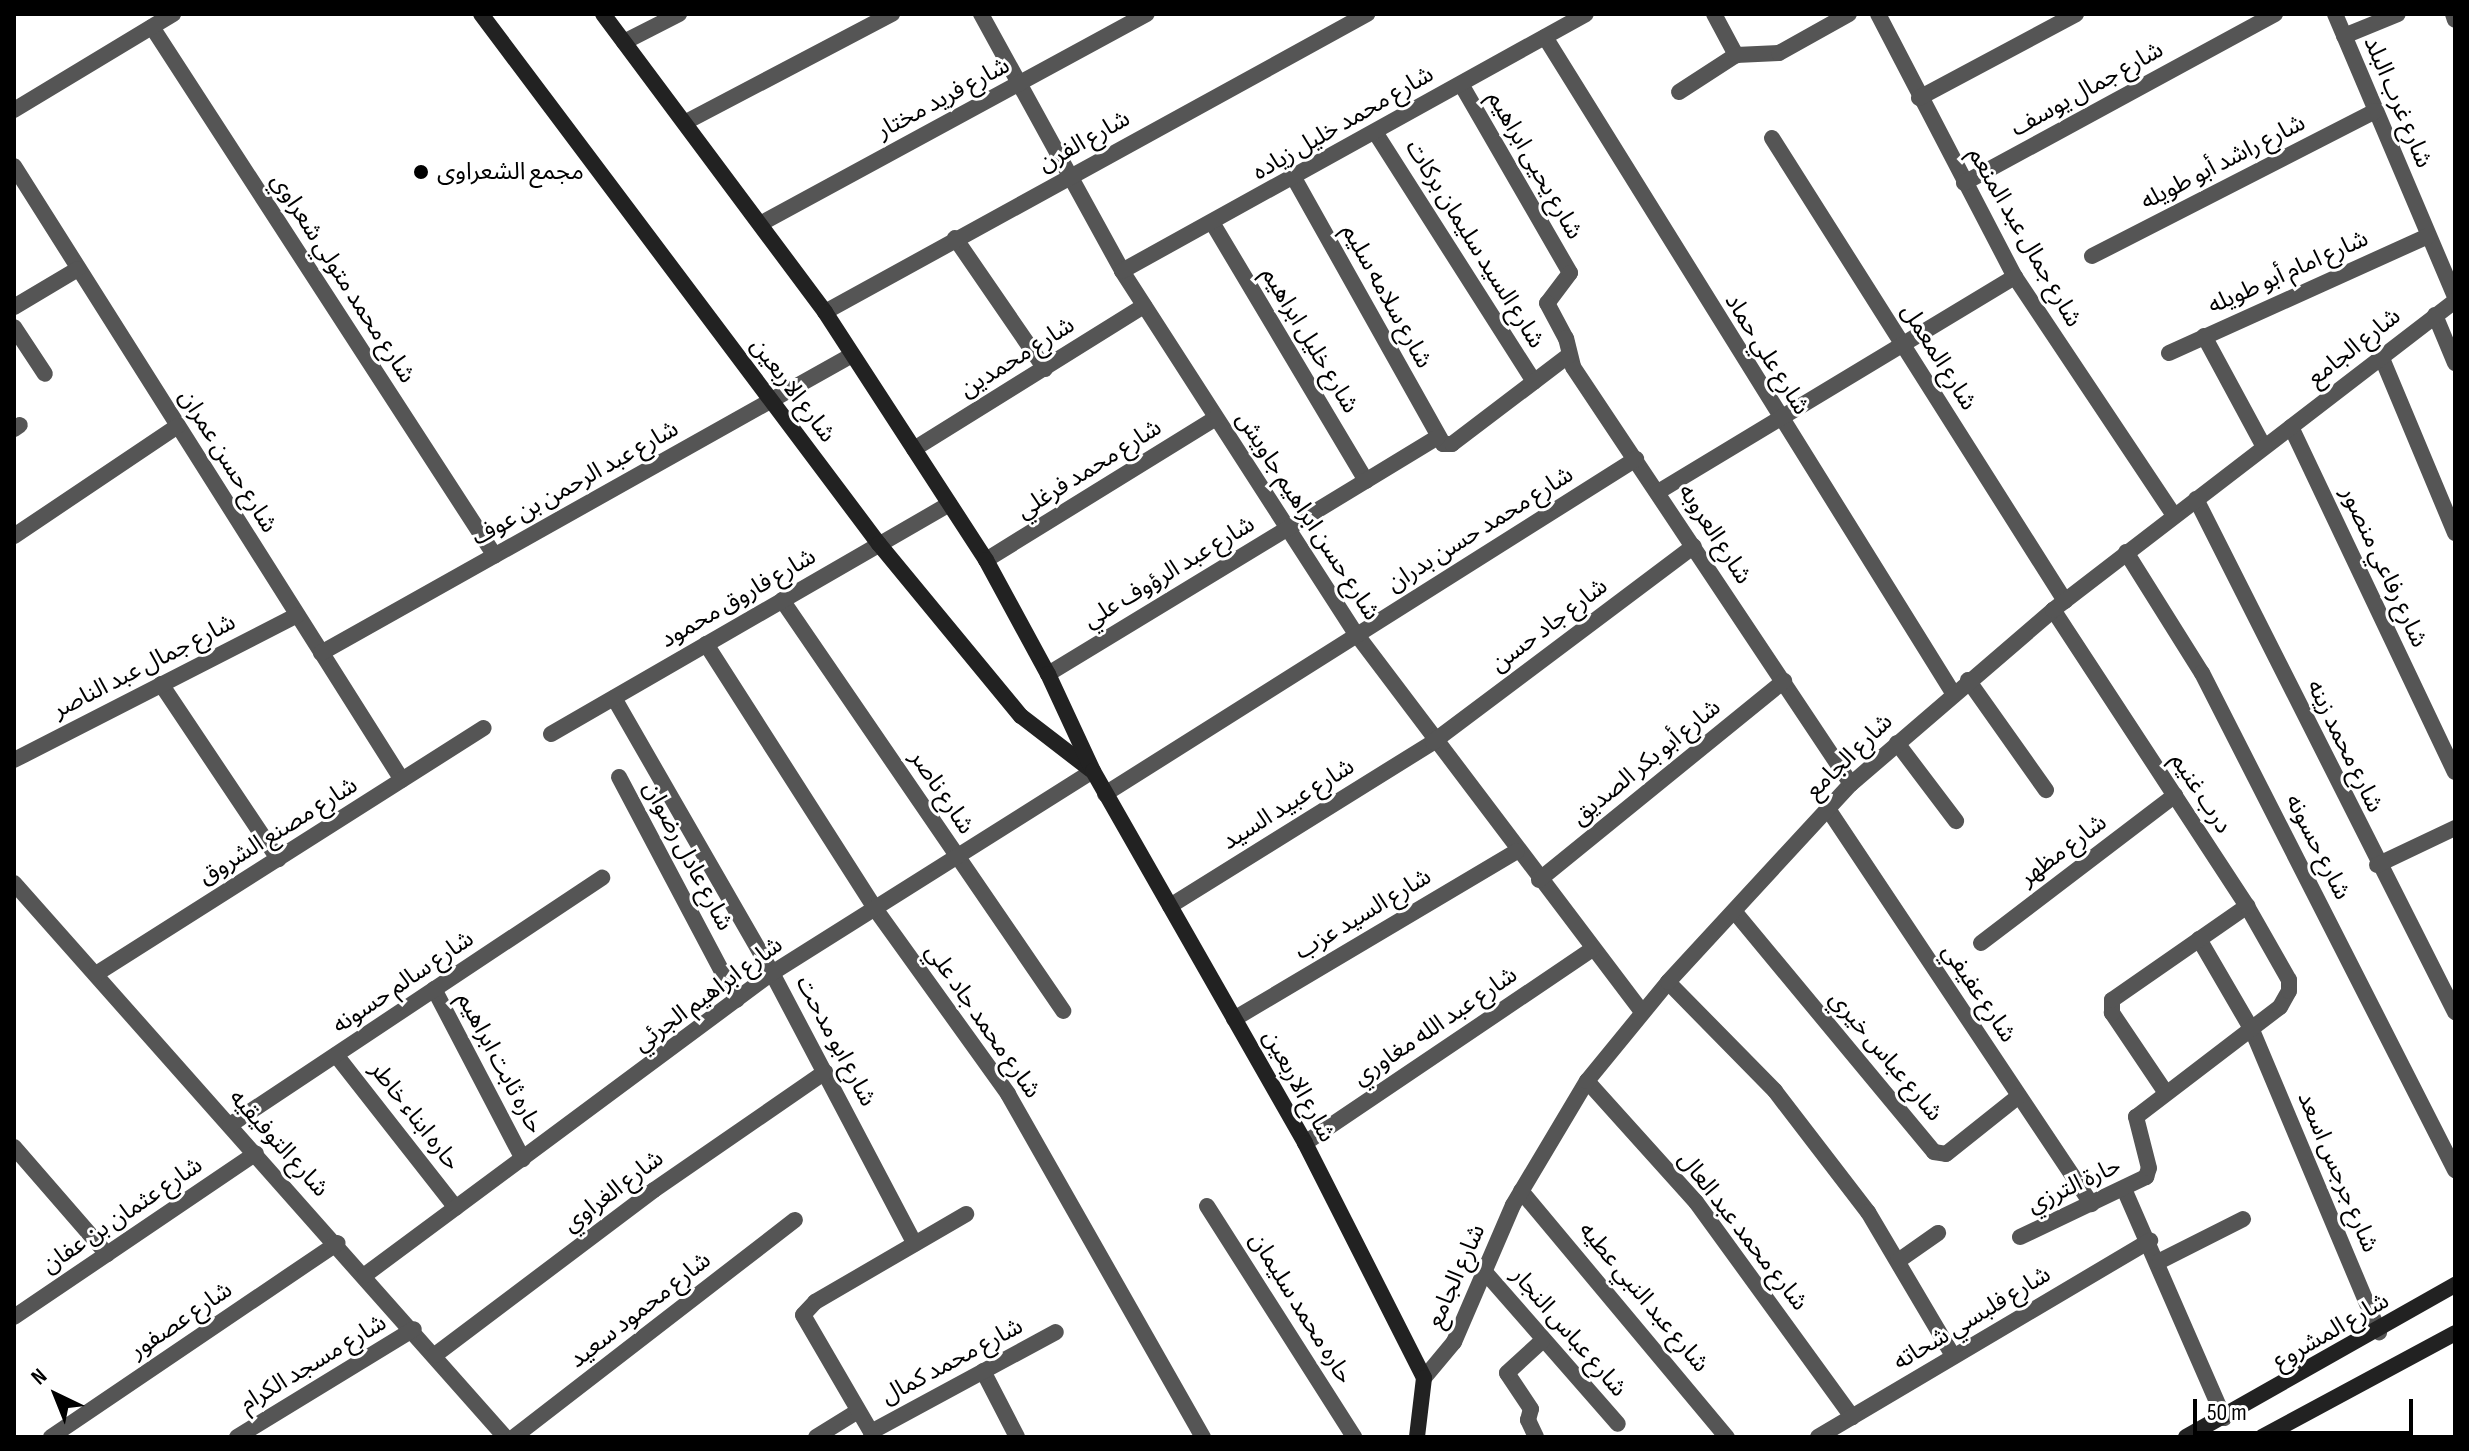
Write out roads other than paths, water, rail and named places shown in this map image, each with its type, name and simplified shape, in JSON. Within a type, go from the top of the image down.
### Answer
[{"type":"street","points":[[14,110],[173,14]]},
{"type":"street","name":"شارع الاربعين","points":[[481,14],[879,544],[1021,716],[1093,771]]},
{"type":"street","name":"شارع الاربعين","points":[[603,14],[825,312],[986,560],[1048,674],[1105,794],[1305,1143],[1424,1378]]},
{"type":"street","points":[[624,42],[679,14]]},
{"type":"street","points":[[686,122],[892,14]]},
{"type":"street","name":"شارع حسن ابراهيم جاويش","points":[[981,14],[1122,271],[1357,635],[1433,742],[1642,1012]]},
{"type":"street","name":"شارع فريد مختار","points":[[760,224],[1147,14]]},
{"type":"street","name":"شارع الفرن","points":[[825,312],[1367,14]]},
{"type":"street","name":"شارع محمد خليل زياده","points":[[1122,271],[1213,224],[1586,14]]},
{"type":"street","points":[[1714,14],[1736,55]]},
{"type":"street","points":[[1679,92],[1736,55],[1779,53],[1849,14]]},
{"type":"street","name":"شارع جمال عبد المنعم","points":[[1878,14],[1919,98],[2015,277],[2173,514]]},
{"type":"street","points":[[1919,98],[2076,14]]},
{"type":"street","name":"شارع جمال يوسف","points":[[1964,183],[2275,14]]},
{"type":"street","name":"شارع غرب البلد","points":[[2335,14],[2455,299]]},
{"type":"street","points":[[2344,36],[2398,14]]},
{"type":"street","points":[[2453,14],[2455,20]]},
{"type":"street","name":"شارع محمد متولي شعراوي","points":[[152,27],[495,556]]},
{"type":"street","name":"شارع علي حماد","points":[[1545,37],[1779,420],[1953,693]]},
{"type":"street","name":"شارع يحيى ابراهيم","points":[[1461,84],[1570,273],[1549,297],[1549,308]]},
{"type":"street","name":"شارع راشد أبو طويله","points":[[2092,256],[2375,111]]},
{"type":"street","name":"شارع السيد سليمان بركات","points":[[1375,132],[1534,382]]},
{"type":"street","name":"شارع المعمل","points":[[1772,138],[1903,345],[2059,605]]},
{"type":"street","name":"شارع حسن عمران","points":[[14,166],[402,780]]},
{"type":"street","name":"شارع سلامه سليم","points":[[1294,178],[1438,437]]},
{"type":"street","name":"شارع خليل ابراهيم","points":[[1213,224],[1366,481]]},
{"type":"street","name":"شارع امام أبو طويله","points":[[2169,353],[2428,236]]},
{"type":"street","points":[[955,238],[1045,369]]},
{"type":"street","points":[[14,307],[78,269]]},
{"type":"street","points":[[1658,492],[2015,277]]},
{"type":"street","name":"شارع الجامع","points":[[1424,1378],[1454,1342],[1521,1191],[1587,1081],[1668,982],[1851,784],[1968,680],[2059,605],[2455,299]]},
{"type":"street","name":"شارع محمدين","points":[[914,449],[1144,306]]},
{"type":"street","name":"شارع العروبه","points":[[1549,308],[1566,338],[1568,356],[1851,784]]},
{"type":"street","points":[[2435,315],[2455,363]]},
{"type":"street","points":[[14,327],[45,374]]},
{"type":"street","points":[[2204,336],[2264,447]]},
{"type":"street","name":"شارع عبد الرحمن بن عوف","points":[[321,653],[852,355]]},
{"type":"street","points":[[1534,382],[1568,356]]},
{"type":"street","points":[[2381,356],[2455,533]]},
{"type":"street","name":"شارع عبد الرؤوف علي","points":[[1048,674],[1438,437],[1443,444],[1452,444],[1534,382]]},
{"type":"street","name":"شارع محمد فرغلي","points":[[986,560],[1216,418]]},
{"type":"street","points":[[14,536],[178,426]]},
{"type":"street","name":"شارع رفاعي منصور","points":[[2291,427],[2455,772]]},
{"type":"street","name":"شارع محمد حسن بدران","points":[[1105,794],[1636,459]]},
{"type":"street","name":"شارع محمد زينه","points":[[2196,499],[2377,865],[2455,1012]]},
{"type":"street","name":"شارع فاروق محمود","points":[[551,734],[949,504]]},
{"type":"street","name":"شارع جاد حسن","points":[[1433,742],[1694,546]]},
{"type":"street","name":"شارع حسونه","points":[[2126,552],[2202,673],[2455,1170]]},
{"type":"street","name":"شارع ناصر","points":[[782,600],[1063,1011]]},
{"type":"street","name":"درب غنيم","points":[[2059,605],[2247,906],[2289,980],[2280,1007],[2252,1030]]},
{"type":"street","name":"شارع جمال عبد الناصر","points":[[14,760],[297,615]]},
{"type":"street","name":"شارع محمد جاد علي","points":[[706,644],[876,910],[1008,1094],[1203,1437]]},
{"type":"street","points":[[1968,680],[2046,790]]},
{"type":"street","name":"شارع أبو بكر الصديق","points":[[1539,880],[1784,681]]},
{"type":"street","points":[[161,684],[278,859]]},
{"type":"street","name":"شارع ابو مدحت","points":[[614,698],[772,973],[915,1244]]},
{"type":"street","name":"شارع مصنع الشروق","points":[[96,974],[484,728]]},
{"type":"street","name":"شارع عبيد السيد","points":[[1170,906],[1433,742]]},
{"type":"street","points":[[1897,743],[1956,821]]},
{"type":"street","name":"شارع ابراهيم الجرئي","points":[[365,1275],[772,973],[1093,771]]},
{"type":"street","name":"شارع عادل رضوان","points":[[619,777],[737,1000]]},
{"type":"street","name":"شارع مظهر","points":[[1981,943],[2175,795]]},
{"type":"street","name":"شارع عفيفي","points":[[1828,809],[2091,1204]]},
{"type":"street","points":[[2377,865],[2455,828]]},
{"type":"street","name":"شارع السيد عزب","points":[[1234,1019],[1517,851]]},
{"type":"street","name":"شارع سالم حسونه","points":[[230,1125],[602,878]]},
{"type":"street","name":"شارع التوفيقيه","points":[[14,883],[414,1329],[505,1437]]},
{"type":"street","points":[[2247,906],[2112,1000],[2112,1013],[2166,1093],[2252,1030]]},
{"type":"street","name":"شارع عباس خيري","points":[[1734,911],[1934,1152],[1946,1154],[2019,1096]]},
{"type":"street","name":"شارع جرجس اسعد","points":[[2199,939],[2252,1030],[2379,1332]]},
{"type":"street","name":"شارع عبد الله مغاوري","points":[[1305,1143],[1593,949]]},
{"type":"street","points":[[1668,982],[1775,1091],[1868,1212],[1953,1356]]},
{"type":"street","name":"حاره ثابت ابراهيم","points":[[434,989],[523,1159]]},
{"type":"street","name":"حاره ابناء خاطر","points":[[336,1055],[456,1208]]},
{"type":"street","name":"شارع الغراوي","points":[[435,1355],[654,1190],[825,1072]]},
{"type":"street","name":"شارع محمد عبد العال","points":[[1587,1081],[1696,1202],[1852,1417]]},
{"type":"street","name":"حارة الترزي","points":[[2020,1237],[2124,1189],[2148,1173],[2135,1129],[2136,1117],[2166,1093]]},
{"type":"street","points":[[14,1147],[107,1254]]},
{"type":"street","name":"شارع عثمان بن عفان","points":[[14,1317],[256,1153]]},
{"type":"street","points":[[2124,1189],[2160,1261],[2224,1418]]},
{"type":"street","name":"شارع عبد النبي عطيه","points":[[1521,1191],[1727,1437]]},
{"type":"street","name":"حاره محمد سليمان","points":[[1207,1206],[1354,1437]]},
{"type":"street","points":[[873,1434],[803,1315],[815,1302],[966,1214]]},
{"type":"street","points":[[2160,1261],[2243,1219]]},
{"type":"street","name":"شارع محمود سعيد","points":[[514,1437],[795,1220]]},
{"type":"street","points":[[1898,1261],[1938,1233]]},
{"type":"street","name":"شارع فلبسي شحاته","points":[[1818,1437],[2150,1241]]},
{"type":"street","name":"شارع عصفور","points":[[51,1437],[337,1243]]},
{"type":"street","name":"شارع عباس النجار","points":[[1484,1271],[1618,1424]]},
{"type":"street","name":"شارع المشروع","points":[[2186,1437],[2379,1332],[2455,1285]]},
{"type":"street","name":"شارع مسجد الكرام","points":[[237,1437],[414,1329]]},
{"type":"street","name":"شارع محمد كمال","points":[[873,1434],[1056,1332]]},
{"type":"street","points":[[2262,1437],[2455,1333]]},
{"type":"street","points":[[1536,1437],[1528,1420],[1531,1409],[1507,1373],[1543,1340]]},
{"type":"street","points":[[983,1371],[1017,1437]]},
{"type":"street","points":[[1417,1437],[1424,1378]]},
{"type":"street","name":"شارع محمد كمال","points":[[816,1437],[858,1411]]},
{"type":"place","name":"مجمع الشعراوى","points":[[421,172]]}]
